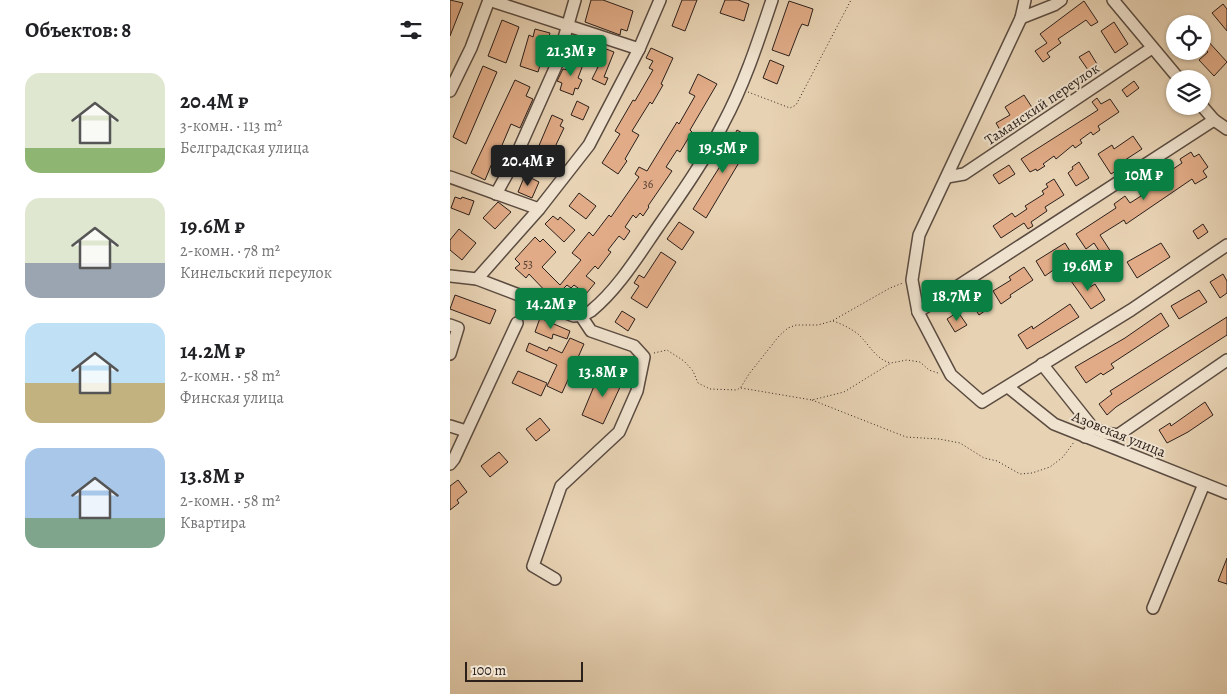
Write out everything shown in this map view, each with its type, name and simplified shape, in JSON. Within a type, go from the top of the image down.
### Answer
[{"type":"street","points":[[450,91],[471,48],[489,0],[639,49]]},
{"type":"street","points":[[496,194],[512,165],[556,66],[575,0]]},
{"type":"street","points":[[477,279],[539,209],[589,146],[639,49],[660,0]]},
{"type":"street","points":[[578,316],[590,312],[612,291],[686,186],[723,124],[751,61],[772,0]]},
{"type":"street","points":[[1025,0],[1021,18],[919,235],[912,280],[918,312],[951,375],[982,402],[1131,310],[1227,245]]},
{"type":"street","points":[[1021,18],[1054,5],[1061,0]]},
{"type":"street","points":[[1113,0],[1170,70]]},
{"type":"street","name":"Таманский переулок","points":[[946,177],[964,174],[1152,48]]},
{"type":"street","points":[[1210,115],[1227,129]]},
{"type":"street","points":[[918,312],[1214,120]]},
{"type":"street","points":[[450,177],[539,209]]},
{"type":"street","points":[[450,276],[477,279],[578,316],[591,331],[634,346],[644,357],[637,391],[620,432],[561,486],[533,566],[555,579]]},
{"type":"street","points":[[450,464],[454,459],[516,323]]},
{"type":"street","points":[[450,325],[458,328],[450,354]]},
{"type":"street","points":[[1042,364],[1094,428],[1106,434],[1118,434],[1226,364]]},
{"type":"street","name":"Азовская улица","points":[[1008,387],[1054,424],[1227,493]]},
{"type":"street","points":[[450,426],[466,431]]},
{"type":"street","points":[[1085,437],[1094,428]]},
{"type":"street","points":[[1153,608],[1204,484]]},
{"type":"path","points":[[738,91],[758,95],[790,108],[796,105],[851,0]]},
{"type":"path","points":[[741,388],[748,374],[788,328],[796,325],[818,325],[832,321],[890,288],[912,280]]},
{"type":"path","points":[[832,321],[845,325],[858,335],[882,360],[891,363]]},
{"type":"path","points":[[644,357],[660,350],[667,350],[684,361],[693,371],[698,383],[710,390],[737,390],[741,388],[812,400],[906,437],[939,439],[960,443],[984,458],[997,461],[1020,474],[1032,473],[1050,467],[1063,457],[1075,442],[1085,437]]},
{"type":"path","points":[[812,400],[849,389],[891,363],[907,360],[920,362],[929,370],[951,375]]},
{"type":"building","points":[[450,0],[463,3],[450,36]]},
{"type":"building","points":[[591,0],[603,0],[633,11],[627,31],[621,29],[620,35],[585,22]]},
{"type":"building","points":[[682,0],[697,0],[685,31],[672,26]]},
{"type":"building","points":[[725,0],[738,0],[749,4],[744,21],[720,13]]},
{"type":"building","points":[[789,1],[813,9],[808,26],[802,24],[789,56],[772,50]]},
{"type":"building","points":[[1084,1],[1098,22],[1091,26],[1086,20],[1058,39],[1061,43],[1047,53],[1050,57],[1043,62],[1035,51],[1047,43],[1040,34]]},
{"type":"building","points":[[1223,4],[1227,9],[1227,31],[1212,13]]},
{"type":"building","points":[[502,20],[519,27],[506,63],[488,56]]},
{"type":"building","points":[[1114,22],[1128,44],[1115,53],[1101,31]]},
{"type":"building","points":[[535,29],[550,33],[538,72],[520,66],[529,35],[533,37]]},
{"type":"building","points":[[1211,44],[1227,62],[1214,76],[1211,70],[1208,70],[1199,60],[1211,60]]},
{"type":"building","points":[[601,47],[614,52],[604,77],[608,78],[605,85],[592,79],[598,67],[594,66]]},
{"type":"building","points":[[651,48],[673,58],[661,84],[663,85],[632,131],[639,135],[625,159],[627,161],[618,174],[602,163],[620,134],[615,131],[653,70],[649,68],[653,61],[646,58]]},
{"type":"building","points":[[1089,51],[1097,64],[1088,70],[1079,57]]},
{"type":"building","points":[[573,57],[584,62],[578,78],[582,80],[578,89],[575,88],[573,95],[560,90],[562,83],[557,81],[563,69],[568,70]]},
{"type":"building","points":[[770,60],[784,66],[777,84],[763,78]]},
{"type":"building","points":[[483,66],[497,72],[466,144],[453,137]]},
{"type":"building","points":[[698,74],[717,84],[690,130],[692,132],[680,152],[677,150],[666,167],[672,171],[649,207],[643,216],[640,213],[636,218],[633,215],[625,227],[630,231],[624,240],[619,236],[608,250],[611,252],[598,269],[595,266],[586,276],[595,283],[586,294],[574,285],[571,288],[567,285],[553,299],[529,274],[526,278],[515,268],[520,264],[515,259],[535,237],[540,242],[543,239],[556,252],[542,267],[560,285],[581,260],[572,253],[589,232],[593,236],[609,215],[611,217],[639,177],[635,174],[639,167],[647,171],[677,122],[679,124],[695,96],[689,93]]},
{"type":"building","points":[[515,80],[530,87],[526,96],[533,99],[520,128],[511,124],[485,180],[471,173]]},
{"type":"building","points":[[1134,81],[1139,88],[1127,97],[1122,90]]},
{"type":"building","points":[[1024,95],[1033,109],[1000,130],[996,123],[1010,115],[1005,107]]},
{"type":"building","points":[[1097,98],[1101,104],[1110,99],[1119,112],[1098,126],[1100,130],[1093,135],[1091,132],[1080,140],[1082,143],[1075,148],[1073,145],[1056,159],[1054,156],[1043,164],[1045,166],[1037,171],[1036,169],[1030,172],[1021,159],[1098,110],[1092,102]]},
{"type":"building","points":[[577,101],[589,107],[583,120],[571,115]]},
{"type":"building","points":[[552,115],[563,120],[560,126],[564,128],[545,168],[532,162]]},
{"type":"building","points":[[737,130],[753,139],[706,218],[693,209],[731,149],[728,147]]},
{"type":"building","points":[[1133,136],[1142,149],[1122,162],[1124,166],[1111,174],[1098,154],[1112,145],[1114,149]]},
{"type":"building","points":[[1191,152],[1194,157],[1199,154],[1208,167],[1203,171],[1207,177],[1195,184],[1192,179],[1126,224],[1124,220],[1100,235],[1111,252],[1103,257],[1094,243],[1086,249],[1076,234],[1116,208],[1114,204],[1125,196],[1130,203],[1141,196],[1139,192],[1182,163],[1180,159]]},
{"type":"building","points":[[1079,162],[1089,178],[1076,186],[1068,173]]},
{"type":"building","points":[[1009,165],[1015,174],[999,184],[993,175]]},
{"type":"building","points":[[525,175],[539,182],[532,198],[518,192]]},
{"type":"building","points":[[1054,179],[1064,195],[1045,207],[1047,211],[1031,222],[1033,226],[1028,229],[1024,223],[1001,238],[993,226],[1012,213],[1015,217],[1027,209],[1025,206],[1044,194],[1042,191],[1048,187],[1046,184]]},
{"type":"building","points":[[579,193],[596,206],[586,219],[569,206]]},
{"type":"building","points":[[455,197],[474,201],[469,215],[451,208]]},
{"type":"building","points":[[498,202],[511,212],[495,229],[483,218]]},
{"type":"building","points":[[553,216],[558,220],[560,217],[575,230],[564,242],[545,224]]},
{"type":"building","points":[[679,222],[694,232],[682,250],[667,239]]},
{"type":"building","points":[[1203,224],[1208,232],[1198,239],[1193,231]]},
{"type":"building","points":[[459,229],[476,243],[462,260],[450,250],[450,240]]},
{"type":"building","points":[[1065,243],[1073,256],[1045,276],[1036,261]]},
{"type":"building","points":[[1161,243],[1170,257],[1137,278],[1127,262]]},
{"type":"building","points":[[661,252],[676,262],[647,308],[631,298],[639,286],[634,283],[639,275],[644,278]]},
{"type":"building","points":[[1024,267],[1033,280],[1010,295],[1011,297],[1001,304],[993,291],[1011,280],[1009,277]]},
{"type":"building","points":[[1082,274],[1090,287],[1095,284],[1105,300],[1091,309],[1071,281]]},
{"type":"building","points":[[1223,274],[1227,281],[1227,293],[1220,298],[1210,282]]},
{"type":"building","points":[[1199,290],[1207,302],[1179,319],[1171,306]]},
{"type":"building","points":[[455,295],[496,310],[490,324],[450,309]]},
{"type":"building","points":[[980,295],[989,308],[979,315],[970,301]]},
{"type":"building","points":[[1070,304],[1079,317],[1027,349],[1018,335],[1032,326],[1033,329]]},
{"type":"building","points":[[622,311],[635,319],[628,331],[615,322]]},
{"type":"building","points":[[958,312],[967,325],[955,332],[947,319]]},
{"type":"building","points":[[1161,313],[1169,326],[1111,364],[1114,368],[1103,375],[1101,373],[1086,383],[1075,367],[1125,338]]},
{"type":"building","points":[[1227,317],[1227,335],[1116,407],[1107,415],[1099,404],[1112,394],[1110,391]]},
{"type":"building","points":[[540,318],[570,331],[567,339],[553,334],[552,339],[535,332]]},
{"type":"building","points":[[570,338],[584,344],[562,393],[547,386],[557,365],[526,351],[529,343],[547,351],[549,347],[562,353]]},
{"type":"building","points":[[617,368],[627,372],[603,424],[582,415],[597,379],[610,385]]},
{"type":"building","points":[[518,371],[547,383],[541,396],[512,383]]},
{"type":"building","points":[[1205,402],[1213,415],[1188,432],[1167,443],[1159,430],[1170,423],[1171,426]]},
{"type":"building","points":[[540,418],[550,430],[536,441],[526,429]]},
{"type":"building","points":[[499,452],[508,462],[490,477],[481,466]]},
{"type":"building","points":[[458,480],[467,492],[457,500],[459,503],[450,510],[450,486]]},
{"type":"building","points":[[1227,558],[1227,584],[1218,581]]}]
